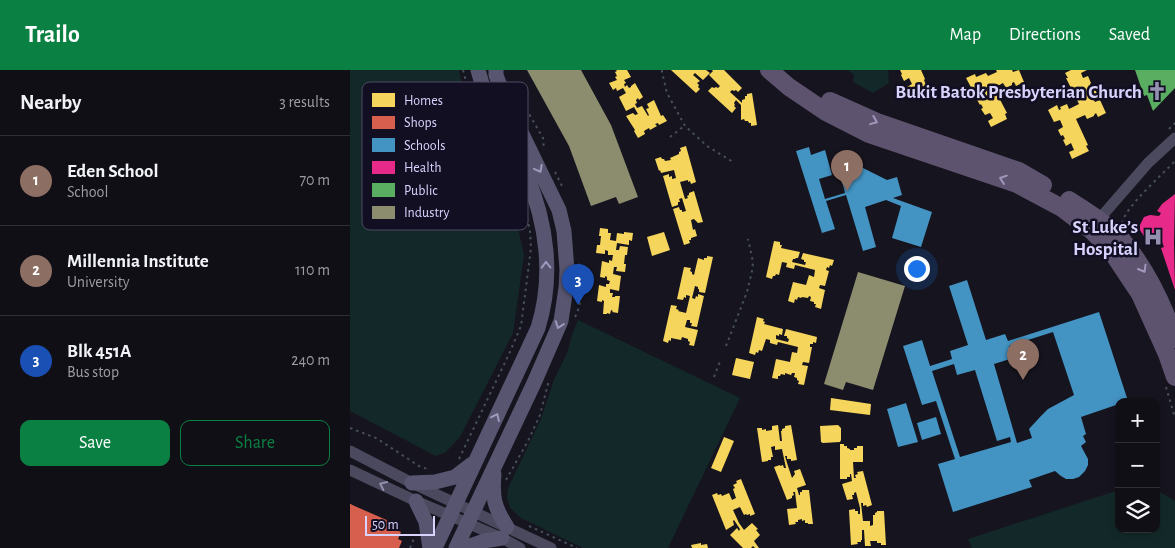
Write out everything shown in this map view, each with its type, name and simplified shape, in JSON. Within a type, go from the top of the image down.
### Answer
[{"type":"main road","points":[[769,70],[789,87],[820,108],[869,134],[1017,184],[1121,239],[1139,263],[1152,286],[1175,340]]},
{"type":"main road","points":[[788,70],[835,104],[877,122],[1019,171],[1066,198],[1095,225],[1140,294],[1167,354],[1170,380]]},
{"type":"street","points":[[478,70],[482,82]]},
{"type":"street","points":[[1095,225],[1172,134]]},
{"type":"street","points":[[456,548],[534,383],[561,321],[567,270],[564,231],[559,210],[528,146]]},
{"type":"street","points":[[435,548],[538,328],[545,300],[544,234],[540,215],[528,180]]},
{"type":"street","points":[[350,451],[412,484],[452,509],[504,533],[552,548]]},
{"type":"street","points":[[412,484],[435,482],[456,477],[475,461]]},
{"type":"street","points":[[494,467],[493,497],[504,533],[520,548]]},
{"type":"street","points":[[350,470],[416,501],[452,509]]},
{"type":"street","points":[[416,501],[426,522],[430,548]]},
{"type":"street","points":[[464,548],[504,533]]},
{"type":"path","points":[[463,70],[467,82]]},
{"type":"path","points":[[662,70],[667,93],[685,126],[707,146],[733,162]]},
{"type":"path","points":[[528,112],[543,138],[544,150]]},
{"type":"path","points":[[1172,134],[1175,123]]},
{"type":"path","points":[[670,137],[685,126]]},
{"type":"path","points":[[1122,226],[1123,219],[1129,208],[1175,161]]},
{"type":"path","points":[[553,168],[562,185]]},
{"type":"path","points":[[458,461],[521,326],[531,248],[528,222]]},
{"type":"path","points":[[726,346],[747,292],[752,272],[753,262],[748,239]]},
{"type":"path","points":[[714,377],[722,359]]},
{"type":"path","points":[[1170,380],[1175,418]]},
{"type":"path","points":[[350,428],[376,438],[419,466],[431,470]]},
{"type":"path","points":[[528,525],[577,548]]},
{"type":"path","points":[[410,548],[415,535]]},
{"type":"green space","points":[[350,70],[459,70],[461,82],[362,82],[362,230],[518,230],[524,255],[513,333],[460,437],[446,452],[436,456],[350,411]]},
{"type":"green space","points":[[848,70],[888,70],[889,83],[873,93],[853,82],[854,75]]},
{"type":"green space","points":[[578,320],[740,398],[668,548],[583,548],[521,518],[510,508],[507,498],[508,488],[541,419]]},
{"type":"green space","points":[[1115,491],[1115,533],[1160,533],[1160,492],[1175,501],[1175,548],[972,548],[968,539]]},
{"type":"building: Homes","points":[[616,70],[627,70],[631,77],[624,80],[626,83],[624,84],[625,87],[627,85],[629,88],[635,83],[643,97],[636,100],[637,108],[642,106],[648,116],[646,109],[649,108],[647,104],[654,100],[661,116],[663,115],[667,121],[659,125],[658,123],[655,124],[657,126],[644,131],[645,134],[638,138],[626,116],[633,113],[635,115],[638,114],[634,107],[626,111],[619,97],[626,93],[623,88],[617,91],[616,88],[613,90],[609,83],[617,80],[615,77],[617,76]]},
{"type":"building: Homes","points":[[671,70],[706,70],[710,73],[703,80],[695,73],[693,75],[700,81],[697,83],[700,89],[696,93]]},
{"type":"building: Homes","points":[[712,70],[724,70],[742,88],[738,92],[732,90],[730,92],[742,103],[747,94],[752,93],[757,125],[751,126],[751,123],[748,121],[741,120],[741,105],[736,100],[734,106],[736,108],[732,113],[708,91],[712,87],[718,88],[720,86],[709,75]]},
{"type":"building: Homes","points":[[900,70],[921,70],[926,85],[910,93],[907,87],[912,84],[909,78],[904,81]]},
{"type":"building: Homes","points":[[996,70],[1012,70],[1013,72],[1019,70],[1024,82],[1016,86],[1014,82],[1006,88],[1003,83],[994,88],[1007,113],[1005,114],[1007,119],[991,127],[988,121],[993,118],[990,113],[985,115],[981,109],[983,108],[981,104],[976,98],[981,96],[978,89],[973,91],[966,78],[975,74],[976,77],[986,73],[988,76],[997,72]]},
{"type":"building: Homes","points":[[1071,70],[1087,70],[1081,73],[1083,78],[1088,76],[1092,88],[1097,93],[1092,96],[1095,102],[1100,100],[1106,113],[1098,117],[1096,113],[1087,119],[1085,115],[1076,119],[1089,151],[1072,159],[1069,152],[1074,150],[1071,143],[1066,146],[1063,135],[1061,136],[1058,130],[1063,127],[1060,120],[1054,122],[1048,110],[1057,105],[1059,110],[1061,109],[1060,107],[1067,104],[1069,109],[1079,104],[1066,78],[1068,78],[1065,73]]},
{"type":"building: Homes","points":[[686,146],[696,182],[691,184],[688,180],[680,182],[685,199],[688,198],[689,193],[694,191],[703,222],[698,223],[694,219],[691,220],[693,230],[695,229],[697,236],[689,240],[690,243],[684,245],[673,209],[679,207],[682,212],[686,211],[682,198],[679,199],[678,205],[672,207],[663,176],[669,174],[669,177],[672,176],[672,179],[676,178],[674,170],[661,173],[655,159],[661,157],[665,161],[671,160],[670,158],[679,154],[680,148]]},
{"type":"building: Homes","points":[[600,228],[608,229],[608,233],[611,233],[610,240],[616,241],[617,233],[633,233],[632,241],[629,240],[629,245],[617,243],[616,250],[619,250],[620,246],[628,247],[627,255],[625,255],[625,272],[616,271],[617,267],[614,267],[613,274],[621,276],[619,291],[610,289],[610,293],[613,293],[612,297],[620,296],[618,313],[611,310],[610,314],[603,314],[604,301],[597,301],[599,285],[606,287],[606,284],[609,284],[610,281],[605,276],[605,278],[600,277],[602,261],[609,263],[609,260],[612,261],[613,255],[608,255],[608,251],[605,250],[605,254],[596,253],[597,245],[600,245]]},
{"type":"building: Homes","points":[[664,232],[670,250],[652,256],[647,237]]},
{"type":"building: Homes","points":[[774,241],[780,242],[781,248],[800,252],[798,258],[793,259],[792,262],[805,265],[806,262],[801,259],[803,253],[834,260],[832,266],[827,267],[826,270],[829,271],[825,286],[820,285],[819,288],[825,290],[821,309],[815,307],[816,304],[810,301],[811,297],[809,296],[808,298],[798,297],[794,303],[788,301],[793,282],[806,285],[809,275],[814,277],[815,270],[795,265],[794,269],[786,267],[787,263],[782,262],[779,275],[776,274],[772,279],[766,277]]},
{"type":"building: Homes","points":[[707,256],[713,257],[705,293],[699,292],[698,287],[695,286],[692,298],[698,297],[698,294],[704,296],[697,327],[691,326],[690,320],[687,320],[685,327],[698,330],[694,346],[689,345],[688,339],[682,337],[681,340],[671,338],[671,341],[669,340],[668,343],[663,341],[671,305],[677,306],[676,309],[678,311],[686,313],[690,296],[686,295],[686,298],[684,297],[683,300],[677,299],[684,267],[691,268],[690,271],[694,275],[698,258],[704,260]]},
{"type":"building: Homes","points":[[757,317],[764,319],[764,324],[783,329],[782,335],[776,335],[776,339],[788,342],[787,336],[784,336],[786,329],[817,337],[816,343],[810,344],[810,347],[812,347],[809,363],[803,362],[802,365],[808,366],[804,385],[798,384],[799,381],[794,377],[795,373],[791,375],[781,374],[778,376],[778,379],[772,378],[776,359],[790,362],[792,352],[797,353],[798,347],[778,342],[777,345],[770,343],[770,340],[766,339],[762,351],[759,350],[755,355],[749,353]]},
{"type":"building: Homes","points":[[736,358],[754,362],[750,379],[732,375]]},
{"type":"building: Homes","points":[[831,398],[871,404],[870,415],[830,410]]},
{"type":"building: Homes","points":[[778,425],[780,441],[782,441],[782,429],[785,426],[791,425],[797,460],[791,461],[791,459],[787,459],[787,456],[785,456],[792,478],[795,474],[794,471],[800,469],[806,485],[797,488],[799,495],[802,490],[809,490],[813,524],[805,523],[805,520],[802,521],[802,519],[795,522],[796,524],[789,525],[787,509],[797,508],[795,492],[793,492],[792,498],[787,500],[774,467],[783,465],[786,468],[782,449],[775,450],[775,446],[771,447],[773,457],[771,457],[771,460],[762,462],[757,428],[766,429],[766,431],[772,430],[772,426]]},
{"type":"building: Homes","points":[[838,425],[841,428],[840,442],[821,442],[820,426]]},
{"type":"building: Homes","points":[[724,437],[734,441],[721,472],[711,468]]},
{"type":"building: Homes","points":[[840,444],[844,444],[850,450],[854,450],[857,446],[863,446],[863,462],[853,462],[854,478],[858,474],[857,472],[863,471],[872,505],[867,507],[861,503],[863,521],[870,521],[870,526],[873,525],[873,515],[877,511],[884,511],[886,545],[881,545],[877,541],[870,541],[871,546],[865,546],[864,530],[862,530],[861,542],[851,545],[849,510],[855,509],[860,514],[860,508],[856,492],[852,495],[853,499],[847,500],[842,484],[852,481],[851,474],[847,479],[840,479]]},
{"type":"building: Homes","points":[[741,479],[755,514],[750,516],[750,514],[744,515],[740,507],[733,510],[744,530],[752,523],[758,529],[756,530],[760,535],[754,541],[759,548],[753,546],[751,548],[743,548],[730,535],[737,528],[739,531],[740,529],[734,520],[734,525],[726,530],[712,495],[717,493],[722,496],[729,493],[732,500],[736,498],[733,485]]},
{"type":"building: Homes","points":[[350,504],[356,510],[352,521],[350,520]]},
{"type":"building: Homes","points":[[372,535],[376,537],[374,548],[360,548],[365,538]]},
{"type":"building: Homes","points":[[701,543],[701,545],[707,544],[708,548],[692,548],[691,545]]},
{"type":"building: Shops","points":[[350,504],[398,525],[396,530],[401,532],[398,539],[402,541],[399,548],[350,548]]},
{"type":"building: Schools","points":[[809,147],[811,155],[825,150],[832,175],[819,179],[825,199],[845,193],[838,166],[851,162],[887,180],[897,177],[902,195],[893,198],[932,212],[921,247],[892,238],[901,206],[886,200],[865,207],[876,247],[863,251],[846,195],[826,201],[835,229],[822,233],[796,151]]},
{"type":"building: Schools","points":[[967,280],[986,340],[1005,334],[1008,341],[1099,312],[1127,398],[1115,398],[1115,405],[1081,417],[1086,434],[1083,436],[1086,442],[1081,446],[1088,459],[1088,465],[1079,477],[1066,479],[1055,471],[1029,480],[1032,487],[953,512],[938,464],[955,459],[936,401],[922,405],[903,346],[922,340],[930,366],[952,359],[950,351],[968,345],[949,286]],"holes":[[[1053,332],[1074,395],[1048,409],[1029,429],[1032,438],[1017,443],[994,364],[1013,358],[1009,346]],[[954,364],[957,375],[975,370],[997,441],[1010,437],[1011,442],[960,457],[932,371]]]},
{"type":"building: Schools","points":[[906,403],[918,442],[898,447],[887,409]]},
{"type":"building: Schools","points":[[936,417],[941,434],[922,440],[917,423]]},
{"type":"building: Health","name":"St Luke’s Hospital","points":[[1175,194],[1175,290],[1161,248],[1164,247],[1162,242],[1145,238],[1140,230],[1140,225],[1144,217],[1150,215],[1159,216],[1161,213],[1157,211],[1162,204]]},
{"type":"building: Public","name":"Bukit Batok Presbyterian Church","points":[[1135,70],[1175,70],[1175,88],[1153,111],[1147,95],[1144,96]]},
{"type":"building: Industry","points":[[527,70],[581,70],[611,125],[638,197],[619,204],[616,197],[591,206],[569,146]]},
{"type":"building: Industry","points":[[858,272],[905,286],[873,390],[846,382],[843,390],[824,384]]},
{"type":"place","name":"Bukit Batok Presbyterian Church","points":[[1157,91]]},
{"type":"place","name":"Eden School","points":[[847,191]]},
{"type":"place","name":"St Luke’s Hospital","points":[[1153,237]]},
{"type":"place","name":"Blk 451A","points":[[578,305]]},
{"type":"place","name":"Millennia Institute","points":[[1023,380]]}]
